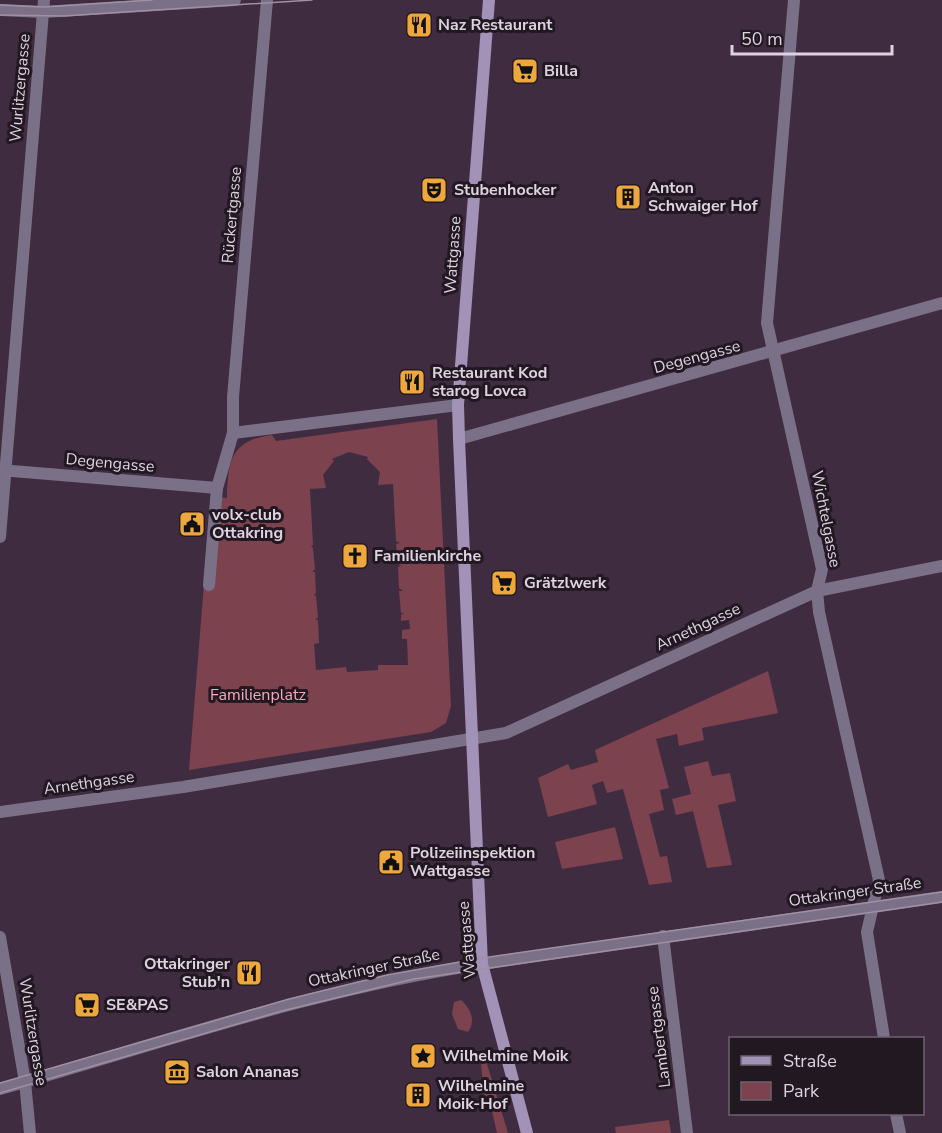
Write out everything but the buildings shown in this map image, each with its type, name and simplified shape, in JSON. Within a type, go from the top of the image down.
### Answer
[{"type":"main road","name":"Wattgasse","points":[[458,405],[489,0]]},
{"type":"main road","points":[[458,405],[474,740]]},
{"type":"main road","name":"Wattgasse","points":[[474,740],[482,964],[527,1133]]},
{"type":"street","points":[[0,10],[44,6],[235,0]]},
{"type":"street","name":"Rückertgasse","points":[[233,433],[233,397],[267,0]]},
{"type":"street","name":"Wichtelgasse","points":[[794,0],[767,323],[822,569],[817,591],[819,612],[879,880],[867,932],[884,1037]]},
{"type":"street","name":"Wurlitzergasse","points":[[0,537],[3,471],[44,6]]},
{"type":"street","name":"Degengasse","points":[[459,439],[773,353],[942,303]]},
{"type":"street","points":[[209,585],[217,488],[233,433],[458,405]]},
{"type":"street","name":"Degengasse","points":[[3,471],[217,488]]},
{"type":"street","name":"Arnethgasse","points":[[0,812],[183,787],[506,733],[817,591],[942,566]]},
{"type":"street","name":"Ottakringer Straße","points":[[0,1089],[246,1015],[378,982],[663,936],[942,897]]},
{"type":"street","name":"Lambertgasse","points":[[663,936],[687,1133]]},
{"type":"street","name":"Wurlitzergasse","points":[[0,937],[25,1082],[30,1133]]},
{"type":"street","points":[[896,1115],[900,1133]]},
{"type":"green space","name":"Familienplatz","points":[[437,419],[451,706],[446,723],[431,732],[189,770],[211,497],[227,498],[231,463],[240,447],[258,438],[272,435],[276,441]],"holes":[[[349,452],[368,457],[367,459],[380,472],[378,485],[393,484],[396,541],[400,543],[396,544],[398,564],[401,566],[398,567],[399,588],[403,591],[399,591],[401,613],[404,613],[401,615],[401,621],[409,620],[410,629],[402,630],[402,639],[407,639],[408,665],[378,665],[378,670],[347,672],[346,667],[316,670],[314,644],[319,643],[318,620],[315,620],[318,617],[314,595],[316,593],[315,572],[312,572],[315,569],[311,546],[313,545],[310,489],[326,488],[323,475],[334,461],[332,459]]]},
{"type":"green space","points":[[768,671],[778,713],[702,728],[704,740],[679,746],[677,734],[656,739],[669,788],[660,790],[664,810],[649,814],[660,857],[667,856],[672,882],[649,885],[623,789],[607,793],[603,781],[592,785],[597,804],[548,817],[538,778],[568,764],[571,770],[598,762],[595,750]]},
{"type":"green space","points":[[708,761],[712,776],[730,773],[736,801],[718,805],[732,865],[707,868],[693,811],[676,815],[672,799],[691,794],[684,767]]},
{"type":"green space","points":[[615,827],[623,859],[562,869],[555,842]]},
{"type":"green space","points":[[461,1000],[472,1019],[468,1032],[458,1029],[452,1014],[454,1002]]},
{"type":"green space","points":[[484,1054],[508,1133],[497,1133],[490,1102],[485,1103],[480,1055]]},
{"type":"green space","points":[[669,1120],[671,1133],[616,1133],[615,1127]]},
{"type":"tram line","points":[[0,5],[44,7],[152,0]]},
{"type":"tram line","points":[[0,15],[64,16],[312,0]]},
{"type":"tram line","points":[[0,1083],[289,999],[387,975],[482,958],[942,892]]},
{"type":"tram line","points":[[0,1093],[282,1011],[414,979],[942,902]]},
{"type":"place","name":"Naz Restaurant","points":[[419,25]]},
{"type":"place","name":"Billa","points":[[525,71]]},
{"type":"place","name":"Stubenhocker","points":[[434,190]]},
{"type":"place","name":"Anton Schwaiger Hof","points":[[628,197]]},
{"type":"place","name":"Restaurant Kod starog Lovca","points":[[412,382]]},
{"type":"place","name":"volx-club Ottakring","points":[[192,524]]},
{"type":"place","name":"Familienkirche","points":[[355,556]]},
{"type":"place","name":"Grätzlwerk","points":[[504,583]]},
{"type":"place","name":"Polizeiinspektion Wattgasse","points":[[391,862]]},
{"type":"place","name":"Ottakringer Stub'n","points":[[249,973]]},
{"type":"place","name":"SE&PAS","points":[[87,1005]]},
{"type":"place","name":"Wilhelmine Moik","points":[[423,1056]]},
{"type":"place","name":"Salon Ananas","points":[[177,1072]]},
{"type":"place","name":"Wilhelmine Moik-Hof","points":[[418,1095]]}]
